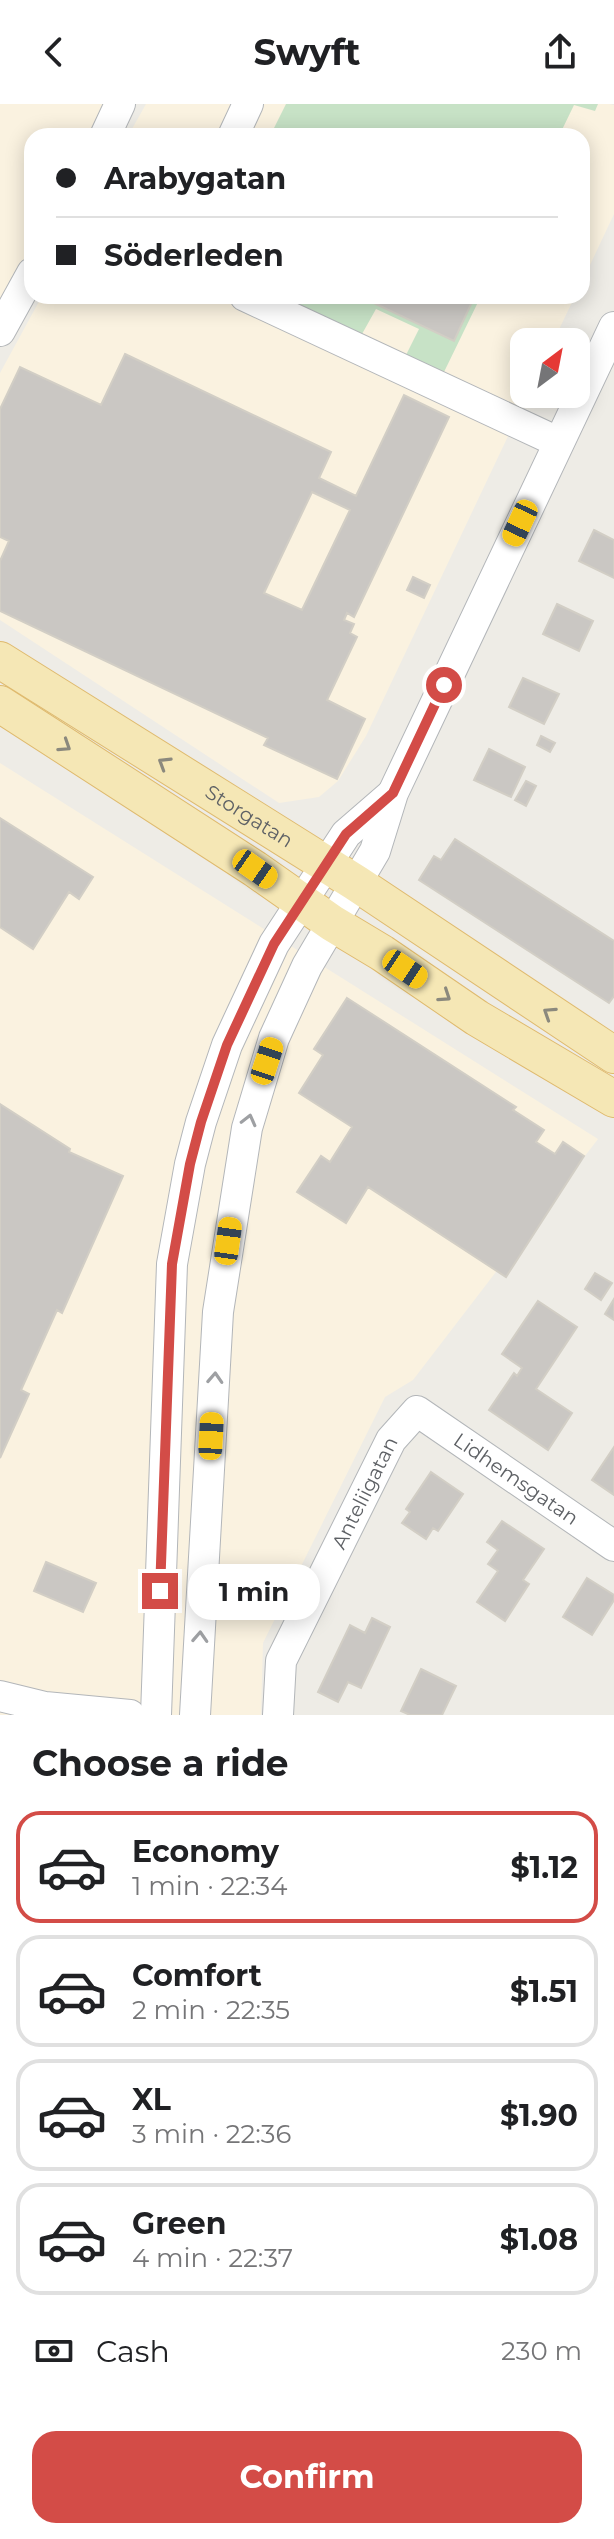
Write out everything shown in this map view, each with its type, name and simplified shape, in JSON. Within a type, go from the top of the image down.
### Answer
[{"type":"main road","name":"Storgatan","points":[[0,660],[356,883],[614,1055]]},
{"type":"main road","name":"Storgatan","points":[[0,704],[477,1018],[614,1099]]},
{"type":"street","points":[[109,128],[120,104]]},
{"type":"street","points":[[237,128],[248,104]]},
{"type":"street","points":[[0,331],[24,288]]},
{"type":"street","points":[[262,304],[558,442]]},
{"type":"street","points":[[195,1715],[218,1312],[247,1128],[274,1038],[307,966],[375,851],[393,793],[614,327]]},
{"type":"street","points":[[0,642],[64,700]]},
{"type":"street","points":[[156,1715],[169,1310],[174,1250],[201,1122],[227,1045],[274,944],[346,834],[393,793]]},
{"type":"street","name":"Lidhemsgatan","points":[[417,1411],[614,1546]]},
{"type":"street","name":"Anteliigatan","points":[[278,1715],[281,1661],[391,1440],[417,1411]]},
{"type":"street","points":[[0,1696],[45,1707],[130,1715]]},
{"type":"shaded area","points":[[0,104],[120,104],[109,128],[24,128],[24,288],[0,331]]},
{"type":"shaded area","points":[[146,104],[609,104],[614,105],[614,214],[590,265],[590,128],[132,128]]},
{"type":"shaded area","points":[[38,304],[571,304],[560,328],[510,328],[510,408],[521,408],[366,736],[338,781],[319,797],[279,803],[0,620],[0,373]]},
{"type":"shaded area","points":[[0,763],[598,1139],[413,1380],[385,1397],[263,1643],[261,1715],[0,1715]]},
{"type":"green space","points":[[286,104],[598,104],[595,111],[574,105],[563,128],[274,128]]},
{"type":"green space","points":[[296,304],[477,304],[444,372],[406,355],[419,329],[376,309],[362,334]]},
{"type":"building","points":[[376,304],[471,304],[454,341]]},
{"type":"building","points":[[125,354],[331,452],[319,478],[356,496],[404,395],[449,417],[354,617],[347,613],[344,620],[354,624],[350,633],[357,637],[327,700],[365,719],[337,779],[264,745],[268,738],[0,611],[0,561],[9,541],[0,537],[0,409],[20,367],[101,405]],"holes":[[[312,492],[350,510],[302,610],[264,593]]]},
{"type":"building","points":[[594,530],[614,540],[614,578],[579,561]]},
{"type":"building","points":[[413,577],[430,585],[424,598],[407,590]]},
{"type":"building","points":[[557,604],[593,621],[579,651],[543,634]]},
{"type":"building","points":[[523,678],[559,694],[544,724],[509,707]]},
{"type":"building","points":[[541,736],[555,743],[550,752],[537,745]]},
{"type":"building","points":[[489,749],[525,767],[511,797],[474,780]]},
{"type":"building","points":[[526,781],[536,786],[526,806],[515,800]]},
{"type":"building","points":[[0,818],[93,877],[79,899],[69,892],[33,949],[0,927]]},
{"type":"building","points":[[455,839],[614,941],[614,996],[609,1003],[419,880],[434,856],[441,860]]},
{"type":"building","points":[[347,998],[516,1107],[513,1110],[544,1130],[536,1142],[555,1154],[563,1142],[584,1156],[506,1277],[368,1187],[346,1223],[297,1192],[321,1156],[330,1162],[352,1127],[299,1093],[323,1055],[314,1049]]},
{"type":"building","points":[[0,1104],[70,1149],[69,1152],[123,1176],[62,1313],[57,1310],[21,1390],[29,1394],[0,1458]]},
{"type":"building","points":[[595,1273],[612,1283],[601,1300],[585,1289]]},
{"type":"building","points":[[614,1299],[614,1320],[605,1314]]},
{"type":"building","points":[[538,1301],[577,1327],[536,1389],[572,1413],[548,1450],[489,1410],[514,1373],[517,1376],[522,1368],[502,1354]]},
{"type":"building","points":[[614,1447],[614,1495],[592,1480]]},
{"type":"building","points":[[431,1472],[463,1494],[438,1531],[433,1528],[426,1539],[402,1523],[410,1512],[406,1509]]},
{"type":"building","points":[[502,1521],[544,1549],[523,1580],[529,1584],[505,1621],[477,1602],[498,1571],[488,1564],[498,1550],[487,1542]]},
{"type":"building","points":[[46,1562],[96,1583],[83,1612],[34,1591]]},
{"type":"building","points":[[587,1578],[614,1595],[614,1600],[592,1635],[563,1617]]},
{"type":"building","points":[[372,1618],[390,1627],[361,1688],[348,1682],[338,1702],[318,1692],[350,1625],[365,1633]]},
{"type":"building","points":[[421,1669],[456,1686],[442,1715],[410,1715],[401,1711]]},
{"type":"route","points":[[160,1591],[172,1264],[201,1122],[227,1045],[274,944],[346,834],[393,793],[444,685]]}]
